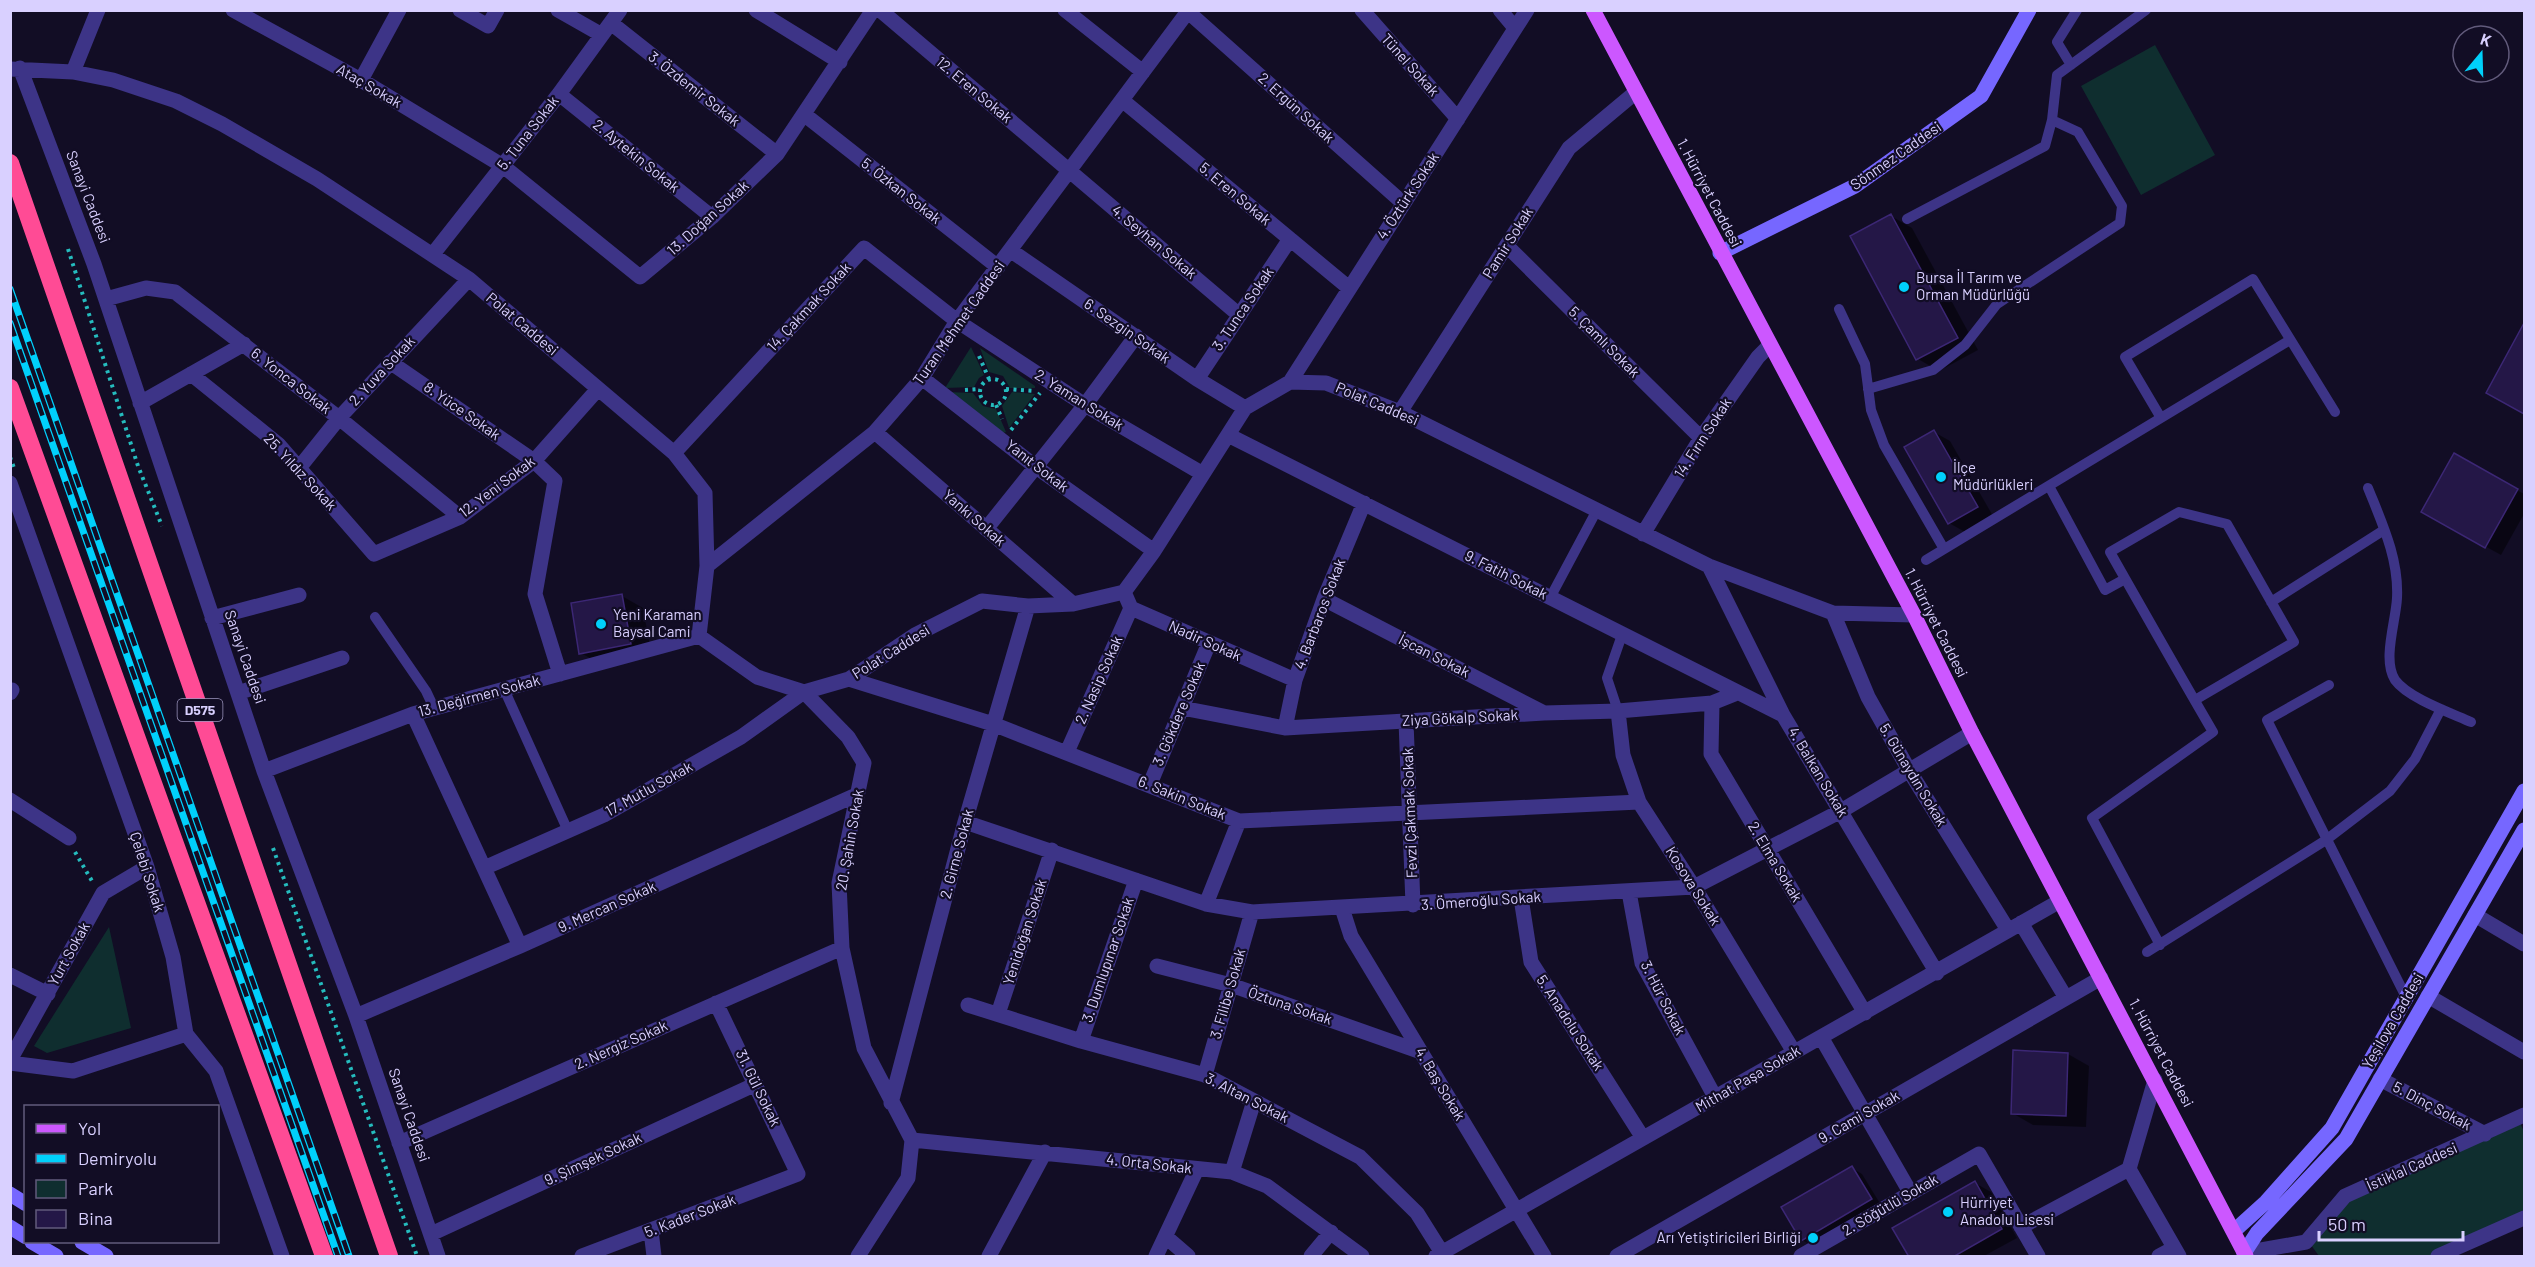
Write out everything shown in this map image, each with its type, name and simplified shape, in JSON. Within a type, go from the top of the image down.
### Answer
[{"type":"highway","name":"D575","points":[[10,163],[388,1257]]},
{"type":"highway","points":[[10,388],[324,1257]]},
{"type":"main road","name":"1. Hürriyet Caddesi","points":[[1593,10],[1769,346],[1914,615],[1972,733],[2247,1255]]},
{"type":"main road","name":"Sönmez Caddesi","points":[[1720,253],[1856,186],[1981,96],[2029,10]]},
{"type":"main road","name":"Yeşilova Caddesi","points":[[2234,1231],[2266,1202],[2332,1128],[2524,790]]},
{"type":"main road","name":"Yeşilova Caddesi","points":[[2247,1255],[2258,1233],[2346,1139],[2523,836]]},
{"type":"main road","points":[[10,1194],[24,1203]]},
{"type":"main road","points":[[10,1227],[24,1236]]},
{"type":"main road","points":[[84,1243],[106,1257]]},
{"type":"main road","points":[[38,1249],[56,1257]]},
{"type":"street","points":[[73,72],[98,10]]},
{"type":"street","name":"Ataç Sokak","points":[[233,10],[361,80],[503,166]]},
{"type":"street","points":[[361,80],[399,10]]},
{"type":"street","points":[[460,10],[488,26],[497,10]]},
{"type":"street","name":"3. Özdemir Sokak","points":[[558,10],[607,29],[777,154]]},
{"type":"street","name":"5. Tuna Sokak","points":[[434,254],[559,94],[620,10]]},
{"type":"street","points":[[756,10],[840,62]]},
{"type":"street","name":"13. Doğan Sokak","points":[[503,166],[640,277],[712,217],[777,154],[873,10]]},
{"type":"street","name":"12. Eren Sokak","points":[[880,10],[1069,170]]},
{"type":"street","points":[[1065,10],[1143,72]]},
{"type":"street","name":"Tünel Sokak","points":[[1362,10],[1458,118]]},
{"type":"street","points":[[1500,10],[1515,28]]},
{"type":"street","name":"4. Öztürk Sokak","points":[[1290,382],[1527,10]]},
{"type":"street","name":"Turan Mehmet Caddesi","points":[[707,566],[875,432],[922,378],[957,321],[1188,11]]},
{"type":"street","name":"2. Ergün Sokak","points":[[1188,11],[1403,203]]},
{"type":"street","name":"Polat Caddesi","points":[[15,69],[73,72],[113,80],[176,102],[222,124],[317,179],[469,279],[674,453],[705,493],[707,566],[699,636]]},
{"type":"street","name":"Sanayi Caddesi","points":[[15,69],[106,299],[264,771],[356,1016],[438,1257]]},
{"type":"street","name":"Pamir Sokak","points":[[1400,412],[1569,148],[1636,92]]},
{"type":"street","name":"2. Aytekin Sokak","points":[[559,94],[712,217]]},
{"type":"street","name":"5. Eren Sokak","points":[[1122,100],[1349,288]]},
{"type":"street","name":"5. Özkan Sokak","points":[[805,115],[998,267]]},
{"type":"street","name":"4. Seyhan Sokak","points":[[1069,170],[1238,314]]},
{"type":"street","name":"3. Tunca Sokak","points":[[1197,379],[1238,314],[1290,239]]},
{"type":"street","name":"5. Çamlı Sokak","points":[[1507,246],[1701,438]]},
{"type":"street","name":"14. Çakmak Sokak","points":[[674,453],[864,248],[957,321]]},
{"type":"street","name":"6. Sezgin Sokak","points":[[1010,250],[1197,379],[1245,408]]},
{"type":"street","name":"2. Yuva Sokak","points":[[299,468],[339,418],[469,279]]},
{"type":"street","name":"6. Yonca Sokak","points":[[106,299],[146,288],[175,292],[339,418],[460,517]]},
{"type":"street","name":"2. Yaman Sokak","points":[[957,321],[1045,387],[1085,405],[1203,474]]},
{"type":"street","points":[[986,529],[1085,405],[1136,336]]},
{"type":"street","points":[[140,403],[244,344]]},
{"type":"street","name":"14. Fırın Sokak","points":[[1643,534],[1701,438],[1758,357],[1769,346]]},
{"type":"street","name":"8. Yüce Sokak","points":[[390,362],[534,461],[555,481],[535,594],[560,674]]},
{"type":"street","name":"25. Yıldız Sokak","points":[[191,374],[278,444],[374,554]]},
{"type":"street","name":"Yanıt Sokak","points":[[922,378],[1036,467],[1154,551]]},
{"type":"street","points":[[1131,608],[1124,592],[1154,551],[1245,408],[1290,382]]},
{"type":"street","name":"Polat Caddesi","points":[[1290,382],[1326,383],[1400,412],[1709,566],[1833,612],[1914,615]]},
{"type":"street","name":"12. Yeni Sokak","points":[[374,554],[460,517],[534,461],[598,389]]},
{"type":"street","name":"Yankı Sokak","points":[[875,432],[1073,604]]},
{"type":"street","name":"9. Fatih Sokak","points":[[1228,435],[1783,715]]},
{"type":"street","name":"Çelebi Sokak","points":[[11,484],[147,867],[173,957],[186,1034],[216,1071],[282,1257]]},
{"type":"street","name":"4. Barbaros Sokak","points":[[1285,728],[1295,680],[1324,599],[1364,503]]},
{"type":"street","name":"4. Balkan Sokak","points":[[1709,566],[1783,715],[1937,973]]},
{"type":"street","name":"Polat Caddesi","points":[[804,692],[849,679],[915,635],[982,602],[1028,606],[1073,604],[1124,592]]},
{"type":"street","points":[[212,618],[299,595]]},
{"type":"street","name":"İşcan Sokak","points":[[1324,599],[1544,713]]},
{"type":"street","name":"2. Girne Sokak","points":[[891,1103],[965,822],[1028,606]]},
{"type":"street","name":"Nadir Sokak","points":[[1131,608],[1295,680]]},
{"type":"street","name":"2. Nasip Sokak","points":[[1067,752],[1131,608]]},
{"type":"street","name":"5. Günaydın Sokak","points":[[1833,612],[1868,697],[1910,772],[2014,927],[2066,998]]},
{"type":"street","points":[[699,636],[757,677],[804,692]]},
{"type":"street","name":"13. Değirmen Sokak","points":[[264,771],[413,714],[699,636]]},
{"type":"street","name":"3. Gökdere Sokak","points":[[1150,784],[1209,643]]},
{"type":"street","points":[[238,693],[342,658]]},
{"type":"street","name":"6. Sakin Sokak","points":[[849,679],[993,724],[1239,821],[1639,802]]},
{"type":"street","name":"20. Şahin Sokak","points":[[804,692],[848,737],[864,763],[839,883],[842,948],[864,1048],[912,1140]]},
{"type":"street","name":"17. Mutlu Sokak","points":[[484,868],[604,815],[741,737],[804,692]]},
{"type":"street","name":"Ziya Gökalp Sokak","points":[[1182,708],[1285,728],[1618,711],[1712,703],[1737,693]]},
{"type":"street","name":"2. Elma Sokak","points":[[1712,703],[1711,754],[1865,1013]]},
{"type":"street","name":"Kosova Sokak","points":[[1618,711],[1623,755],[1639,802],[1694,887],[1794,1052]]},
{"type":"street","points":[[413,714],[520,946]]},
{"type":"street","name":"Fevzi Çakmak Sokak","points":[[1406,721],[1413,905]]},
{"type":"street","name":"3. Ömeroğlu Sokak","points":[[965,822],[1206,904],[1252,912],[1413,905],[1694,887],[1841,811],[1972,733]]},
{"type":"street","name":"9. Mercan Sokak","points":[[356,1016],[520,946],[856,795]]},
{"type":"street","points":[[10,800],[69,838]]},
{"type":"street","points":[[1206,904],[1239,821]]},
{"type":"street","name":"Yenidoğan Sokak","points":[[998,1014],[1052,850]]},
{"type":"street","points":[[103,893],[147,867]]},
{"type":"street","name":"3. Dumlupınar Sokak","points":[[1081,1041],[1136,880]]},
{"type":"street","name":"3. Hür Sokak","points":[[1629,892],[1642,963],[1715,1097]]},
{"type":"street","name":"Yurt Sokak","points":[[10,1062],[103,893]]},
{"type":"street","name":"5. Anadolu Sokak","points":[[1521,898],[1531,962],[1643,1138]]},
{"type":"street","name":"Mithat Paşa Sokak","points":[[1440,1255],[1516,1209],[1937,973],[2060,901]]},
{"type":"street","name":"4. Baş Sokak","points":[[1342,908],[1351,936],[1544,1257]]},
{"type":"street","name":"3. Filibe Sokak","points":[[1205,1075],[1252,912]]},
{"type":"street","points":[[2475,915],[2524,944]]},
{"type":"street","name":"2. Nergiz Sokak","points":[[399,1143],[842,948]]},
{"type":"street","name":"Öztuna Sokak","points":[[1157,966],[1231,985],[1421,1052]]},
{"type":"street","points":[[10,975],[48,994]]},
{"type":"street","name":"9. Cami Sokak","points":[[1617,1257],[2101,978]]},
{"type":"street","points":[[2428,996],[2524,1052]]},
{"type":"street","name":"31. Gül Sokak","points":[[716,1003],[798,1174]]},
{"type":"street","name":"3. Altan Sokak","points":[[968,1005],[1081,1041],[1205,1075],[1360,1158],[1417,1213],[1440,1255]]},
{"type":"street","points":[[10,1062],[73,1071],[186,1034]]},
{"type":"street","points":[[1821,1037],[1910,1192]]},
{"type":"street","name":"5. Dinç Sokak","points":[[2380,1079],[2485,1134]]},
{"type":"street","points":[[2038,1257],[2021,1227],[2129,1169],[2155,1080]]},
{"type":"street","name":"9. Şimşek Sokak","points":[[431,1234],[756,1084]]},
{"type":"street","points":[[1232,1172],[1254,1101]]},
{"type":"street","name":"İstiklal Caddesi","points":[[2247,1255],[2306,1242],[2345,1196],[2485,1134],[2522,1122]]},
{"type":"street","points":[[858,1257],[908,1178],[912,1140]]},
{"type":"street","name":"4. Orta Sokak","points":[[912,1140],[1232,1172],[1267,1186],[1362,1257]]},
{"type":"street","points":[[989,1257],[1045,1152]]},
{"type":"street","name":"2. Söğütlü Sokak","points":[[1801,1257],[1979,1154],[2021,1227]]},
{"type":"street","points":[[1156,1257],[1197,1169]]},
{"type":"street","points":[[2129,1169],[2176,1252],[2159,1257]]},
{"type":"street","name":"5. Kader Sokak","points":[[582,1257],[798,1174]]},
{"type":"street","points":[[2438,1257],[2524,1218]]},
{"type":"street","points":[[651,1231],[654,1257]]},
{"type":"street","points":[[1311,1257],[1331,1232]]},
{"type":"street","points":[[1166,1237],[1188,1257]]},
{"type":"lane","points":[[2071,65],[2056,42],[2077,10]]},
{"type":"lane","points":[[1907,219],[2045,146],[2052,120],[2057,75],[2146,10]]},
{"type":"lane","points":[[1868,389],[1933,370],[1965,345],[1998,304],[2118,227],[2122,218],[2122,206],[2078,132],[2052,120]]},
{"type":"lane","points":[[2162,418],[2125,357],[2253,279],[2335,412]]},
{"type":"lane","points":[[1839,309],[1865,364],[1871,410],[1884,445],[1944,549]]},
{"type":"lane","points":[[1926,560],[2290,340]]},
{"type":"lane","points":[[2049,486],[2105,590],[2125,579]]},
{"type":"lane","points":[[2368,488],[2394,560],[2397,597],[2390,656],[2391,670],[2402,687],[2441,709],[2471,722]]},
{"type":"lane","points":[[1550,598],[1597,510]]},
{"type":"lane","points":[[2160,945],[2092,818],[2213,732],[2194,700],[2110,552],[2179,512],[2227,524],[2294,642],[2194,700]]},
{"type":"lane","points":[[2271,602],[2384,530]]},
{"type":"lane","points":[[375,616],[426,691],[434,708]]},
{"type":"lane","points":[[1618,711],[1607,678],[1622,634]]},
{"type":"lane","points":[[2329,685],[2267,720],[2406,997]]},
{"type":"lane","points":[[504,689],[568,831]]},
{"type":"lane","points":[[2146,952],[2326,840],[2390,791],[2415,759],[2441,709]]},
{"type":"path","points":[[990,379],[1000,381],[1006,389],[1004,399],[996,405],[986,403],[980,395],[982,385],[990,379]]},
{"type":"path","points":[[1006,389],[1045,387]]},
{"type":"path","points":[[1004,440],[1045,387]]},
{"type":"path","points":[[69,838],[86,874],[103,893]]},
{"type":"green space","points":[[2155,45],[2215,155],[2141,195],[2081,86]]},
{"type":"green space","points":[[971,347],[984,375],[979,378],[974,387],[945,388]]},
{"type":"green space","points":[[980,348],[1035,388],[1010,388],[1003,376],[989,372]]},
{"type":"green space","points":[[947,392],[973,393],[983,406],[996,409],[1006,432],[1003,433]]},
{"type":"green space","points":[[1012,392],[1035,394],[1009,428],[1002,406]]},
{"type":"green space","points":[[109,927],[131,1028],[47,1053],[34,1046]]},
{"type":"green space","points":[[2518,1118],[2524,1132],[2524,1218],[2438,1256],[2319,1256],[2311,1245],[2345,1196]]},
{"type":"building","name":"Bursa İl Tarım ve Orman Müdürlüğü","points":[[1891,214],[1958,338],[1916,360],[1850,236]]},
{"type":"building","points":[[2524,323],[2524,414],[2486,393]]},
{"type":"building","name":"İlçe Müdürlükleri","points":[[1934,430],[1978,507],[1948,524],[1904,447]]},
{"type":"building","points":[[2454,453],[2518,489],[2485,548],[2421,512]]},
{"type":"building","name":"Yeni Karaman Baysal Cami","points":[[622,594],[631,644],[579,654],[571,603]]},
{"type":"building","points":[[2013,1050],[2068,1053],[2066,1116],[2011,1114]]},
{"type":"building","points":[[1852,1166],[1872,1199],[1801,1241],[1781,1207]]},
{"type":"building","points":[[1975,1181],[2002,1229],[1953,1257],[1909,1257],[1892,1228]]},
{"type":"railway","points":[[10,289],[349,1256]]},
{"type":"railway","points":[[10,323],[338,1256]]},
{"type":"place","name":"Bursa İl Tarım ve Orman Müdürlüğü","points":[[1904,287]]},
{"type":"place","name":"İlçe Müdürlükleri","points":[[1941,477]]},
{"type":"place","name":"Yeni Karaman Baysal Cami","points":[[601,624]]},
{"type":"place","name":"Hürriyet Anadolu Lisesi","points":[[1948,1212]]},
{"type":"place","name":"Arı Yetiştiricileri Birliği","points":[[1813,1238]]}]
